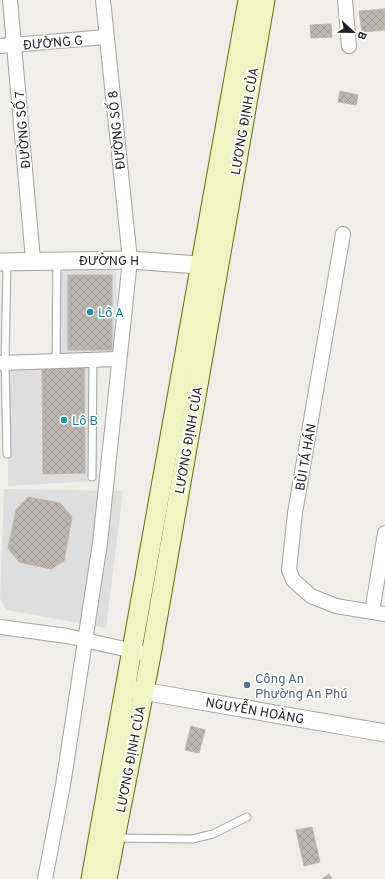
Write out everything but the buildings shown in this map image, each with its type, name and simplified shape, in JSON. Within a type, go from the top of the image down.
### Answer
[{"type":"main road","name":"LƯƠNG ĐỊNH CỦA","points":[[105,877],[115,838],[151,655],[248,0]]},
{"type":"main road","name":"LƯƠNG ĐỊNH CỦA","points":[[105,877],[124,688],[130,651],[265,0]]},
{"type":"street","name":"ĐƯỜNG SỐ 7","points":[[10,0],[33,260]]},
{"type":"street","name":"ĐƯỜNG SỐ 8","points":[[86,641],[100,542],[118,359],[130,260],[103,0]]},
{"type":"street","points":[[345,0],[349,46]]},
{"type":"street","name":"ĐƯỜNG G","points":[[0,46],[106,37]]},
{"type":"street","name":"BÙI TÁ HÁN","points":[[343,234],[293,526],[289,570],[293,580],[311,596],[336,606],[379,613]]},
{"type":"street","name":"ĐƯỜNG H","points":[[3,262],[33,260],[130,260],[209,265]]},
{"type":"street","points":[[2,362],[118,359]]},
{"type":"street","points":[[379,613],[385,533]]},
{"type":"street","points":[[0,627],[66,636],[151,655]]},
{"type":"street","points":[[45,879],[63,785],[86,641]]},
{"type":"street","name":"NGUYỄN HOÀNG","points":[[124,688],[385,733]]},
{"type":"lane","points":[[56,260],[56,360]]},
{"type":"lane","points":[[3,262],[2,362],[7,454]]},
{"type":"lane","points":[[92,477],[93,359]]},
{"type":"lane","points":[[115,838],[192,839],[213,834],[247,817]]},
{"type":"shaded area","points":[[59,262],[116,262],[117,358],[96,358],[97,481],[8,486],[7,364],[57,362]]},
{"type":"shaded area","points":[[4,489],[123,491],[106,628],[7,610],[0,598]]},
{"type":"place","name":"Lô A","points":[[90,312]]},
{"type":"place","name":"Lô B","points":[[64,420]]},
{"type":"place","name":"Công An Phường An Phú","points":[[247,685]]}]
